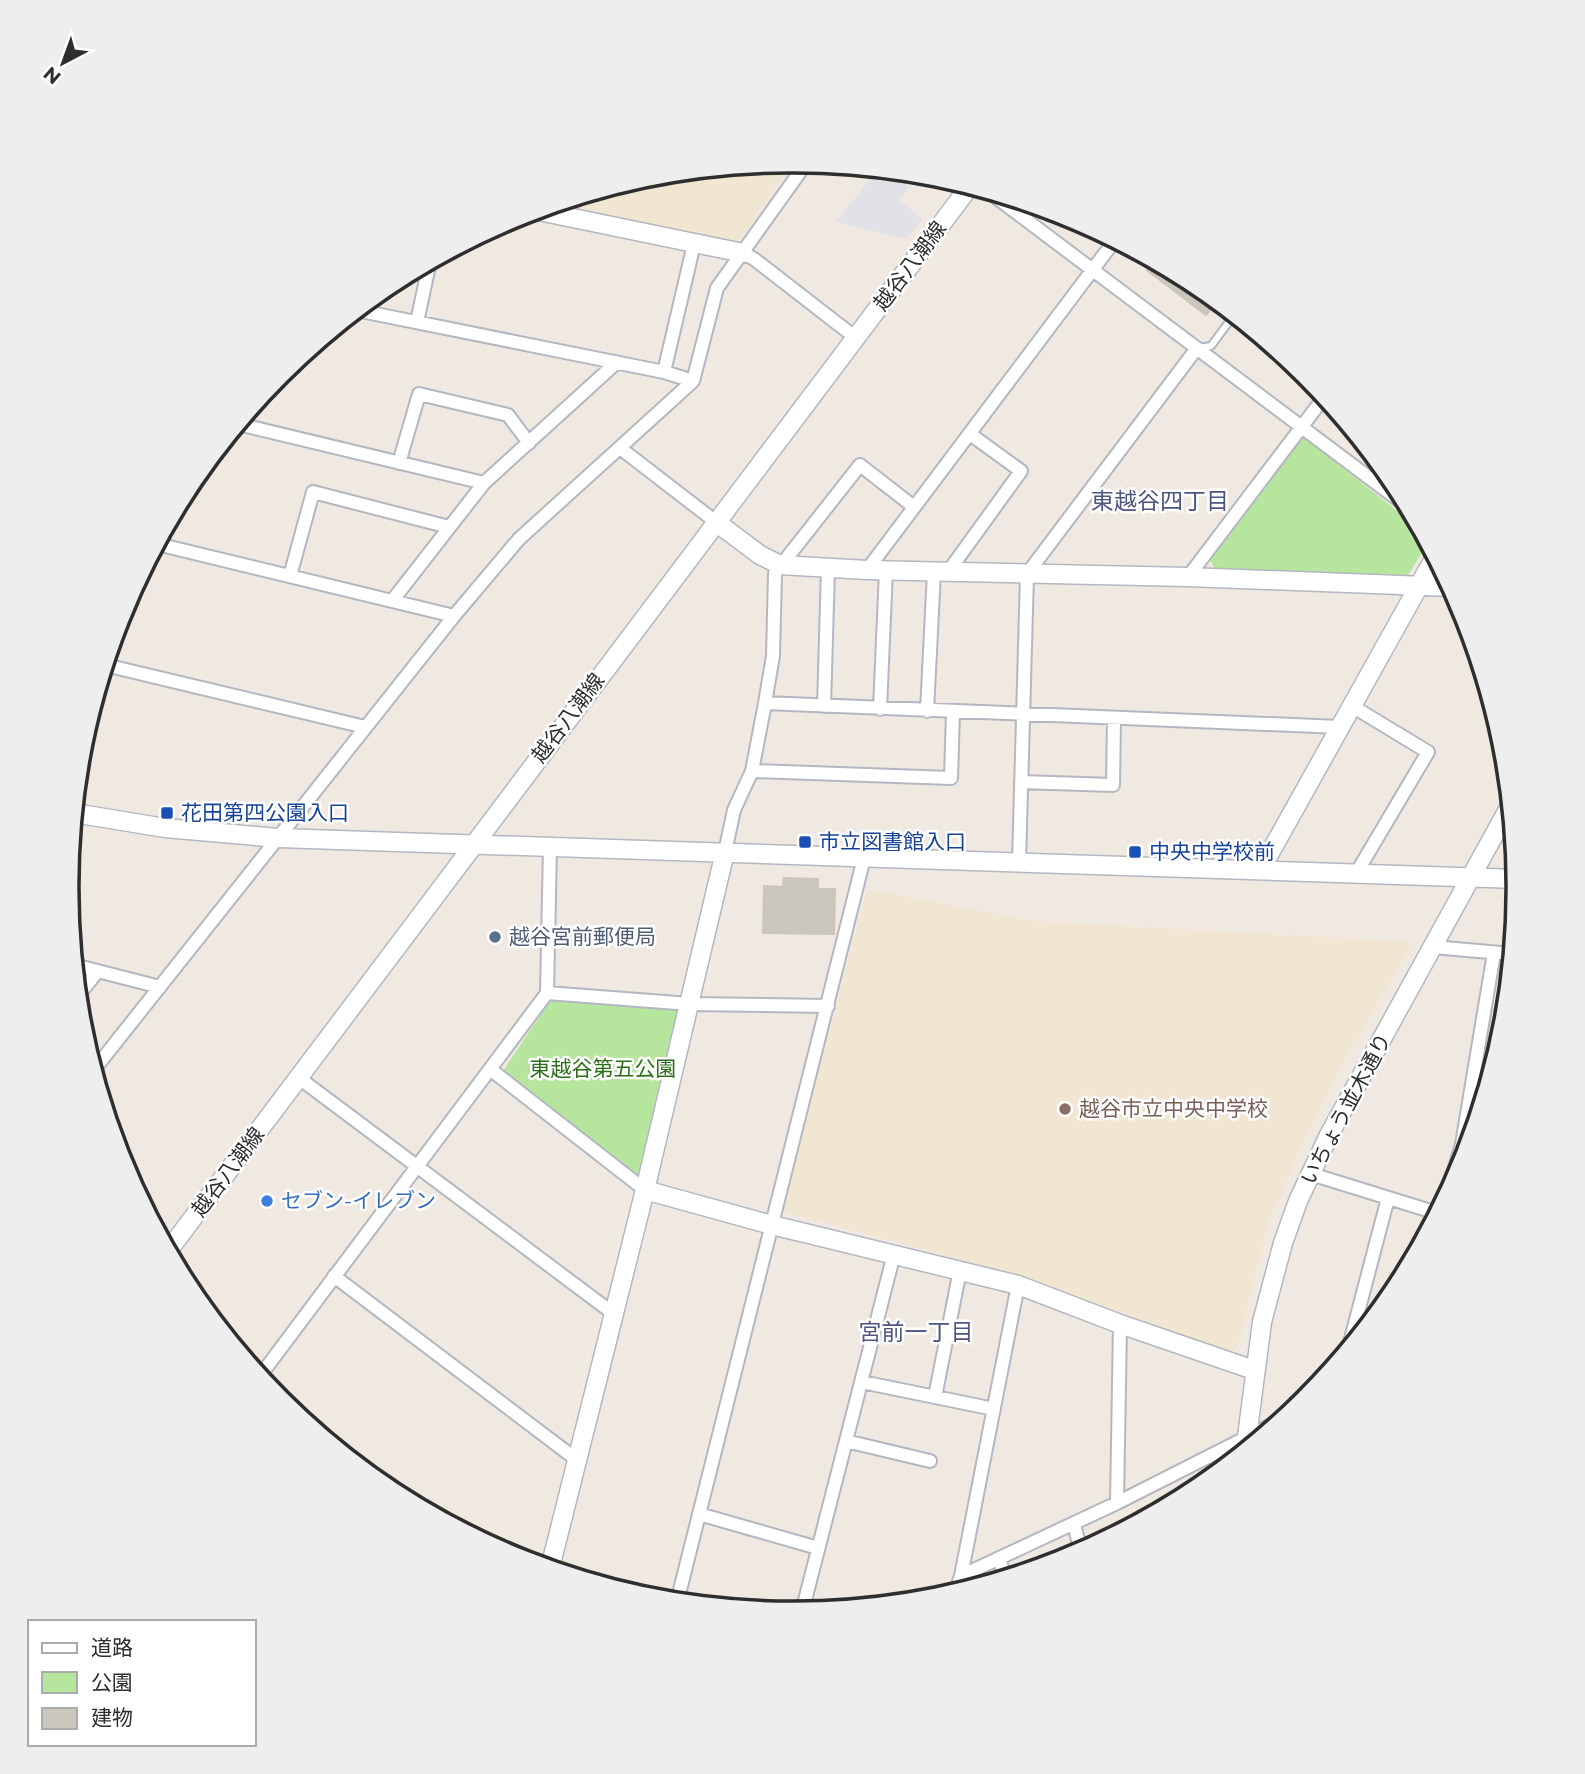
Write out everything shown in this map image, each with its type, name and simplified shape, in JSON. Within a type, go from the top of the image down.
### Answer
[{"type":"street","points":[[101,1062],[365,727],[519,539],[693,381],[717,288],[799,173]]},
{"type":"street","name":"越谷八潮線","points":[[174,1243],[963,195]]},
{"type":"street","points":[[1010,208],[1197,348],[1375,475]]},
{"type":"street","points":[[554,214],[743,253],[856,338]]},
{"type":"street","points":[[664,372],[694,244]]},
{"type":"street","points":[[867,570],[1109,248]]},
{"type":"street","points":[[417,322],[427,275]]},
{"type":"street","points":[[370,313],[664,372],[693,381]]},
{"type":"street","points":[[1019,862],[1027,574],[1197,348]]},
{"type":"street","points":[[392,601],[484,483],[615,363]]},
{"type":"street","points":[[399,463],[419,394],[508,415],[529,443]]},
{"type":"street","points":[[1188,577],[1318,405]]},
{"type":"street","points":[[247,426],[484,483]]},
{"type":"street","points":[[927,711],[941,572],[1021,471],[970,434]]},
{"type":"street","points":[[620,448],[760,555],[780,565],[867,570],[1188,577],[1440,586]]},
{"type":"street","points":[[552,1559],[645,1190],[734,810],[752,771],[773,656],[775,573],[860,465],[914,507]]},
{"type":"street","points":[[290,576],[313,492],[449,527]]},
{"type":"street","points":[[165,546],[454,616]]},
{"type":"street","points":[[1261,869],[1430,566]]},
{"type":"street","points":[[824,706],[828,568]]},
{"type":"street","points":[[880,709],[886,570]]},
{"type":"street","points":[[114,667],[365,727]]},
{"type":"street","points":[[765,704],[1340,727]]},
{"type":"street","points":[[1352,706],[1428,752],[1357,872]]},
{"type":"street","points":[[752,771],[951,778],[953,712]]},
{"type":"street","points":[[1021,782],[1112,785],[1114,719]]},
{"type":"street","points":[[83,814],[165,828],[278,838],[1506,878]]},
{"type":"street","name":"いちょう並木通り","points":[[1247,1437],[1262,1322],[1272,1281],[1298,1201],[1329,1135],[1503,820]]},
{"type":"street","points":[[266,1368],[547,993],[550,846]]},
{"type":"street","points":[[680,1592],[864,858]]},
{"type":"street","points":[[1433,947],[1503,953]]},
{"type":"street","points":[[1466,1123],[1494,953]]},
{"type":"street","points":[[84,967],[160,987]]},
{"type":"street","points":[[86,986],[98,971]]},
{"type":"street","points":[[547,993],[690,1004],[828,1006]]},
{"type":"street","points":[[490,1069],[645,1190],[772,1225],[1018,1285],[1120,1324],[1255,1370]]},
{"type":"street","points":[[299,1078],[614,1314]]},
{"type":"street","points":[[1311,1174],[1429,1211]]},
{"type":"street","points":[[1353,1329],[1388,1198]]},
{"type":"street","points":[[805,1600],[894,1254]]},
{"type":"street","points":[[935,1397],[960,1270]]},
{"type":"street","points":[[334,1276],[577,1460]]},
{"type":"street","points":[[959,1580],[1018,1285]]},
{"type":"street","points":[[1117,1503],[1120,1324]]},
{"type":"street","points":[[862,1382],[994,1409]]},
{"type":"street","points":[[961,1576],[1074,1524],[1247,1437]]},
{"type":"street","points":[[846,1441],[930,1461]]},
{"type":"street","points":[[699,1514],[818,1548]]},
{"type":"street","points":[[1074,1524],[1078,1541]]},
{"type":"street","points":[[999,1558],[1002,1569]]},
{"type":"lane","points":[[1197,348],[1211,346],[1229,322]]},
{"type":"shaded area","points":[[785,173],[734,247],[563,211],[653,187],[699,179]]},
{"type":"shaded area","points":[[871,178],[912,184],[899,199],[922,220],[906,239],[836,222]]},
{"type":"shaded area","name":"越谷市立中央中学校","points":[[867,889],[1032,921],[1413,942],[1339,1070],[1269,1220],[1238,1345],[1229,1352],[1017,1274],[790,1214],[784,1206]]},
{"type":"green space","points":[[1301,435],[1401,514],[1423,552],[1408,575],[1215,570],[1209,557]]},
{"type":"green space","name":"東越谷第五公園","points":[[550,1001],[681,1010],[640,1180],[503,1071]]},
{"type":"building","points":[[1149,269],[1210,309],[1206,315],[1147,270]]},
{"type":"building","points":[[784,878],[818,879],[818,889],[835,889],[834,934],[763,933],[764,886],[783,887]]},
{"type":"place","name":"花田第四公園入口","points":[[167,813]]},
{"type":"place","name":"市立図書館入口","points":[[805,842]]},
{"type":"place","name":"中央中学校前","points":[[1135,852]]},
{"type":"place","name":"越谷宮前郵便局","points":[[495,937]]},
{"type":"place","name":"越谷市立中央中学校","points":[[1065,1109]]},
{"type":"place","name":"セブン-イレブン","points":[[267,1201]]},
{"type":"district","name":"東越谷四丁目","points":[[1160,501]]},
{"type":"district","name":"宮前一丁目","points":[[916,1332]]}]
